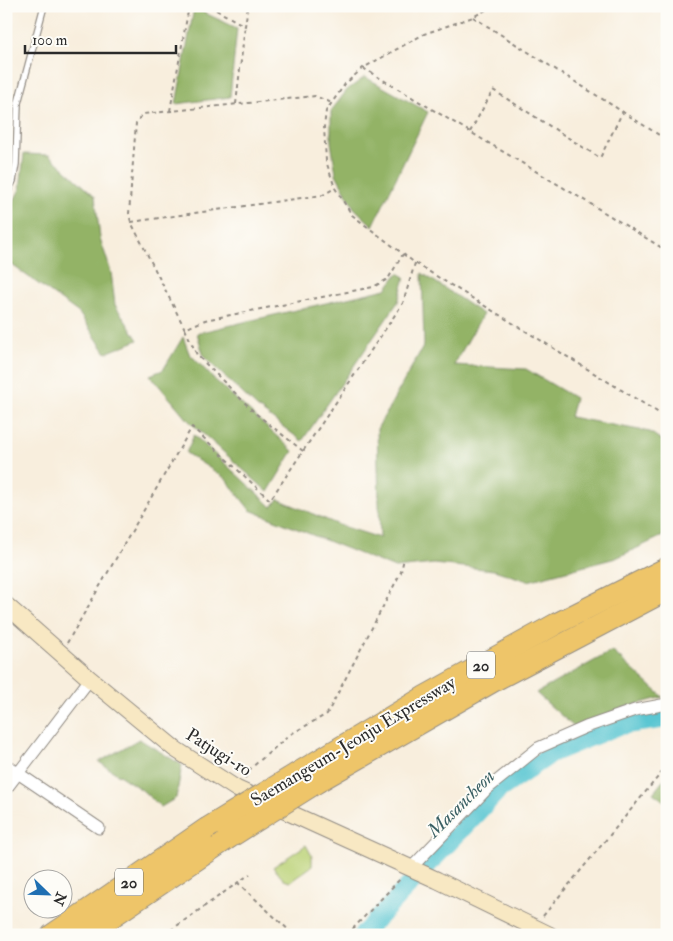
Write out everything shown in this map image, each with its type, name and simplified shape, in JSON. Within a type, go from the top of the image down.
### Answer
[{"type":"highway","name":"Saemangeum-Jeonju Expressway","points":[[85,935],[227,839],[310,776],[424,697],[556,624],[667,568]]},
{"type":"highway","name":"Saemangeum-Jeonju Expressway","points":[[52,935],[206,829],[667,590]]},
{"type":"street","name":"Patjugi-ro","points":[[6,604],[90,680],[175,749],[238,789],[431,877],[550,935]]},
{"type":"street","points":[[6,789],[90,680]]},
{"type":"street","points":[[412,869],[487,788],[538,748],[586,727],[635,710],[667,704]]},
{"type":"street","points":[[6,765],[99,828]]},
{"type":"lane","points":[[6,195],[13,181],[16,164],[18,103],[44,6]]},
{"type":"path","points":[[170,111],[189,6]]},
{"type":"path","points":[[209,6],[245,26]]},
{"type":"path","points":[[236,104],[248,6]]},
{"type":"path","points":[[494,6],[473,17],[424,34],[363,68],[345,84],[326,110],[324,127],[326,161],[335,188],[352,215],[415,263],[667,418]]},
{"type":"path","points":[[473,17],[667,140]]},
{"type":"path","points":[[363,68],[667,251]]},
{"type":"path","points":[[470,132],[493,90],[600,158],[622,112]]},
{"type":"path","points":[[304,450],[255,413],[197,355],[131,222],[129,214],[136,123],[143,114],[236,104],[315,96],[332,103]]},
{"type":"path","points":[[131,222],[323,195],[335,188]]},
{"type":"path","points":[[185,328],[204,320],[373,286],[388,279],[403,254]]},
{"type":"path","points":[[61,654],[192,427],[270,500],[403,303],[415,263]]},
{"type":"path","points":[[238,789],[251,768],[291,734],[327,714],[401,572],[404,558]]},
{"type":"path","points":[[533,927],[667,766]]},
{"type":"path","points":[[347,935],[412,869]]},
{"type":"path","points":[[164,935],[250,874]]},
{"type":"path","points":[[237,882],[294,935]]},
{"type":"green space","points":[[194,8],[237,28],[230,97],[176,104]]},
{"type":"green space","points":[[365,77],[428,112],[373,226],[354,208],[336,174],[331,142],[331,111],[347,90]]},
{"type":"green space","points":[[24,154],[49,155],[95,196],[100,238],[111,272],[115,305],[138,340],[106,353],[79,313],[12,265],[6,265],[6,216],[20,189]]},
{"type":"green space","points":[[398,273],[405,277],[398,302],[302,441],[258,408],[204,357],[197,333],[386,289]]},
{"type":"green space","points":[[422,273],[483,314],[454,365],[526,369],[575,398],[570,417],[650,432],[667,444],[667,534],[616,558],[528,581],[494,570],[434,564],[395,568],[250,510],[225,478],[186,453],[194,435],[272,507],[278,499],[339,525],[380,538],[377,429],[424,345]]},
{"type":"green space","points":[[183,337],[189,353],[214,379],[293,451],[268,492],[189,421],[150,375],[163,370]]},
{"type":"green space","points":[[612,651],[663,697],[623,708],[574,727],[536,693]]},
{"type":"green space","points":[[139,739],[182,765],[176,798],[161,807],[142,790],[99,762]]},
{"type":"green space","points":[[667,776],[667,803],[653,793]]},
{"type":"green space","points":[[306,845],[312,856],[312,866],[290,882],[284,880],[273,867]]},
{"type":"waterway","name":"Masancheon","points":[[362,935],[499,790],[553,753],[619,726],[667,719]]}]
